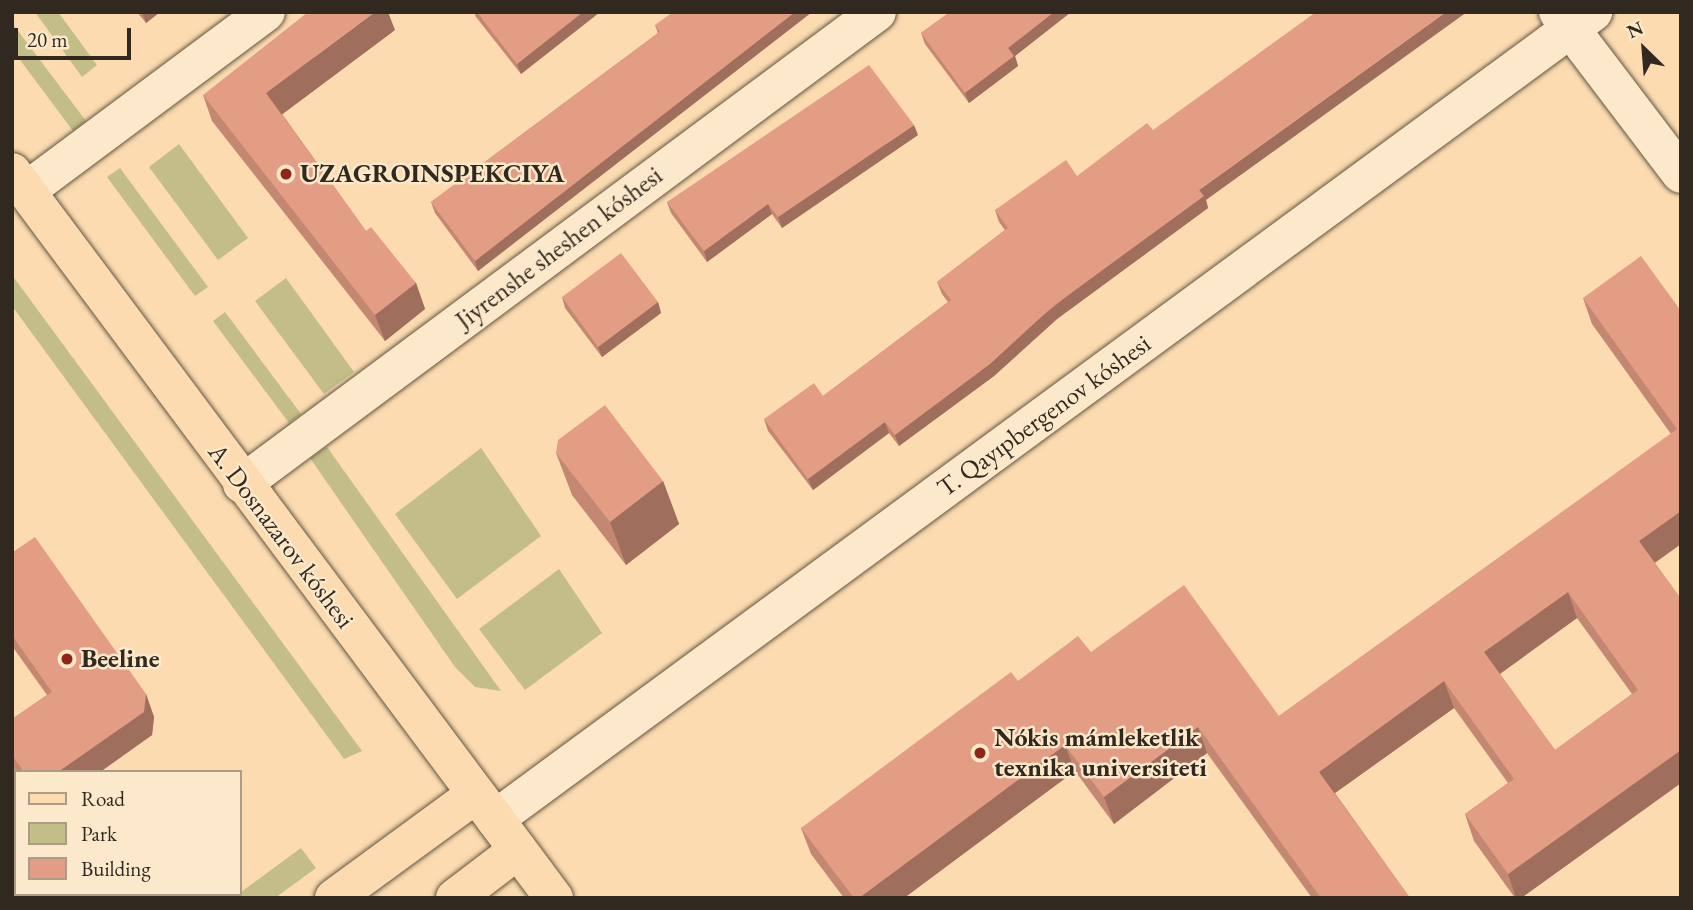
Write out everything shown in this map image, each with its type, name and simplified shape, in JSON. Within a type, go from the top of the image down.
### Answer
[{"type":"main road","name":"A. Dosnazarov kóshesi","points":[[19,181],[242,484],[554,898]]},
{"type":"main road","name":"T. Qayıpbergenov kóshesi","points":[[334,898],[485,807]]},
{"type":"main road","points":[[455,898],[518,850]]},
{"type":"street","points":[[19,181],[266,12]]},
{"type":"street","name":"Jiyrenshe sheshen kóshesi","points":[[242,484],[877,12]]},
{"type":"street","points":[[1574,18],[1681,174]]},
{"type":"street","name":"T. Qayıpbergenov kóshesi","points":[[485,807],[1574,18]]},
{"type":"green space","points":[[35,12],[58,12],[97,65],[82,77]]},
{"type":"green space","points":[[12,23],[86,121],[73,131],[12,49]]},
{"type":"green space","points":[[179,144],[248,238],[218,260],[149,167]]},
{"type":"green space","points":[[120,168],[208,287],[195,296],[107,177]]},
{"type":"green space","points":[[12,275],[362,751],[344,759],[12,306]]},
{"type":"green space","points":[[286,278],[354,372],[324,394],[255,301]]},
{"type":"green space","points":[[225,312],[301,414],[289,423],[213,321]]},
{"type":"green space","points":[[327,447],[501,691],[475,687],[455,667],[310,458]]},
{"type":"green space","points":[[481,448],[541,536],[457,599],[395,514]]},
{"type":"green space","points":[[559,569],[602,633],[525,690],[479,629]]},
{"type":"green space","points":[[301,848],[316,868],[275,898],[233,898],[242,896],[242,891]]},
{"type":"building","name":"UZAGROINSPEKCIYA","points":[[308,12],[375,12],[266,93],[366,231],[371,227],[416,283],[375,315],[203,95]]},
{"type":"building","points":[[477,12],[583,12],[517,64]]},
{"type":"building","points":[[673,12],[795,12],[475,261],[431,202],[660,32],[655,25]]},
{"type":"building","points":[[950,12],[1054,12],[1008,48],[1014,56],[965,93],[921,33]]},
{"type":"building","points":[[1316,12],[1446,12],[1199,190],[1204,196],[1052,307],[990,364],[895,435],[885,422],[808,479],[764,419],[814,383],[823,396],[951,300],[937,282],[1008,228],[995,210],[1066,160],[1077,176],[1147,123],[1153,130]]},
{"type":"building","points":[[869,65],[914,125],[778,217],[768,204],[704,251],[667,202]]},
{"type":"building","points":[[621,253],[658,302],[598,347],[562,297]]},
{"type":"building","points":[[1641,256],[1681,311],[1681,511],[1639,541],[1681,599],[1681,750],[1508,874],[1465,814],[1514,779],[1444,681],[1319,772],[1410,898],[1321,898],[1198,727],[1104,797],[1065,745],[859,898],[854,898],[801,828],[1011,672],[1018,681],[1078,636],[1091,652],[1184,585],[1279,716],[1677,429],[1583,298]],"holes":[[[1568,592],[1638,690],[1555,750],[1484,652]]]},
{"type":"building","points":[[605,405],[663,481],[610,522],[556,453],[558,440]]},
{"type":"building","name":"Beeline","points":[[35,537],[146,694],[144,712],[61,770],[23,770],[12,755],[12,719],[52,692],[12,635],[13,552]]},
{"type":"place","name":"UZAGROINSPEKCIYA","points":[[286,174]]},
{"type":"place","name":"Beeline","points":[[67,659]]},
{"type":"place","name":"Nókis mámleketlik texnika universiteti","points":[[980,753]]}]
